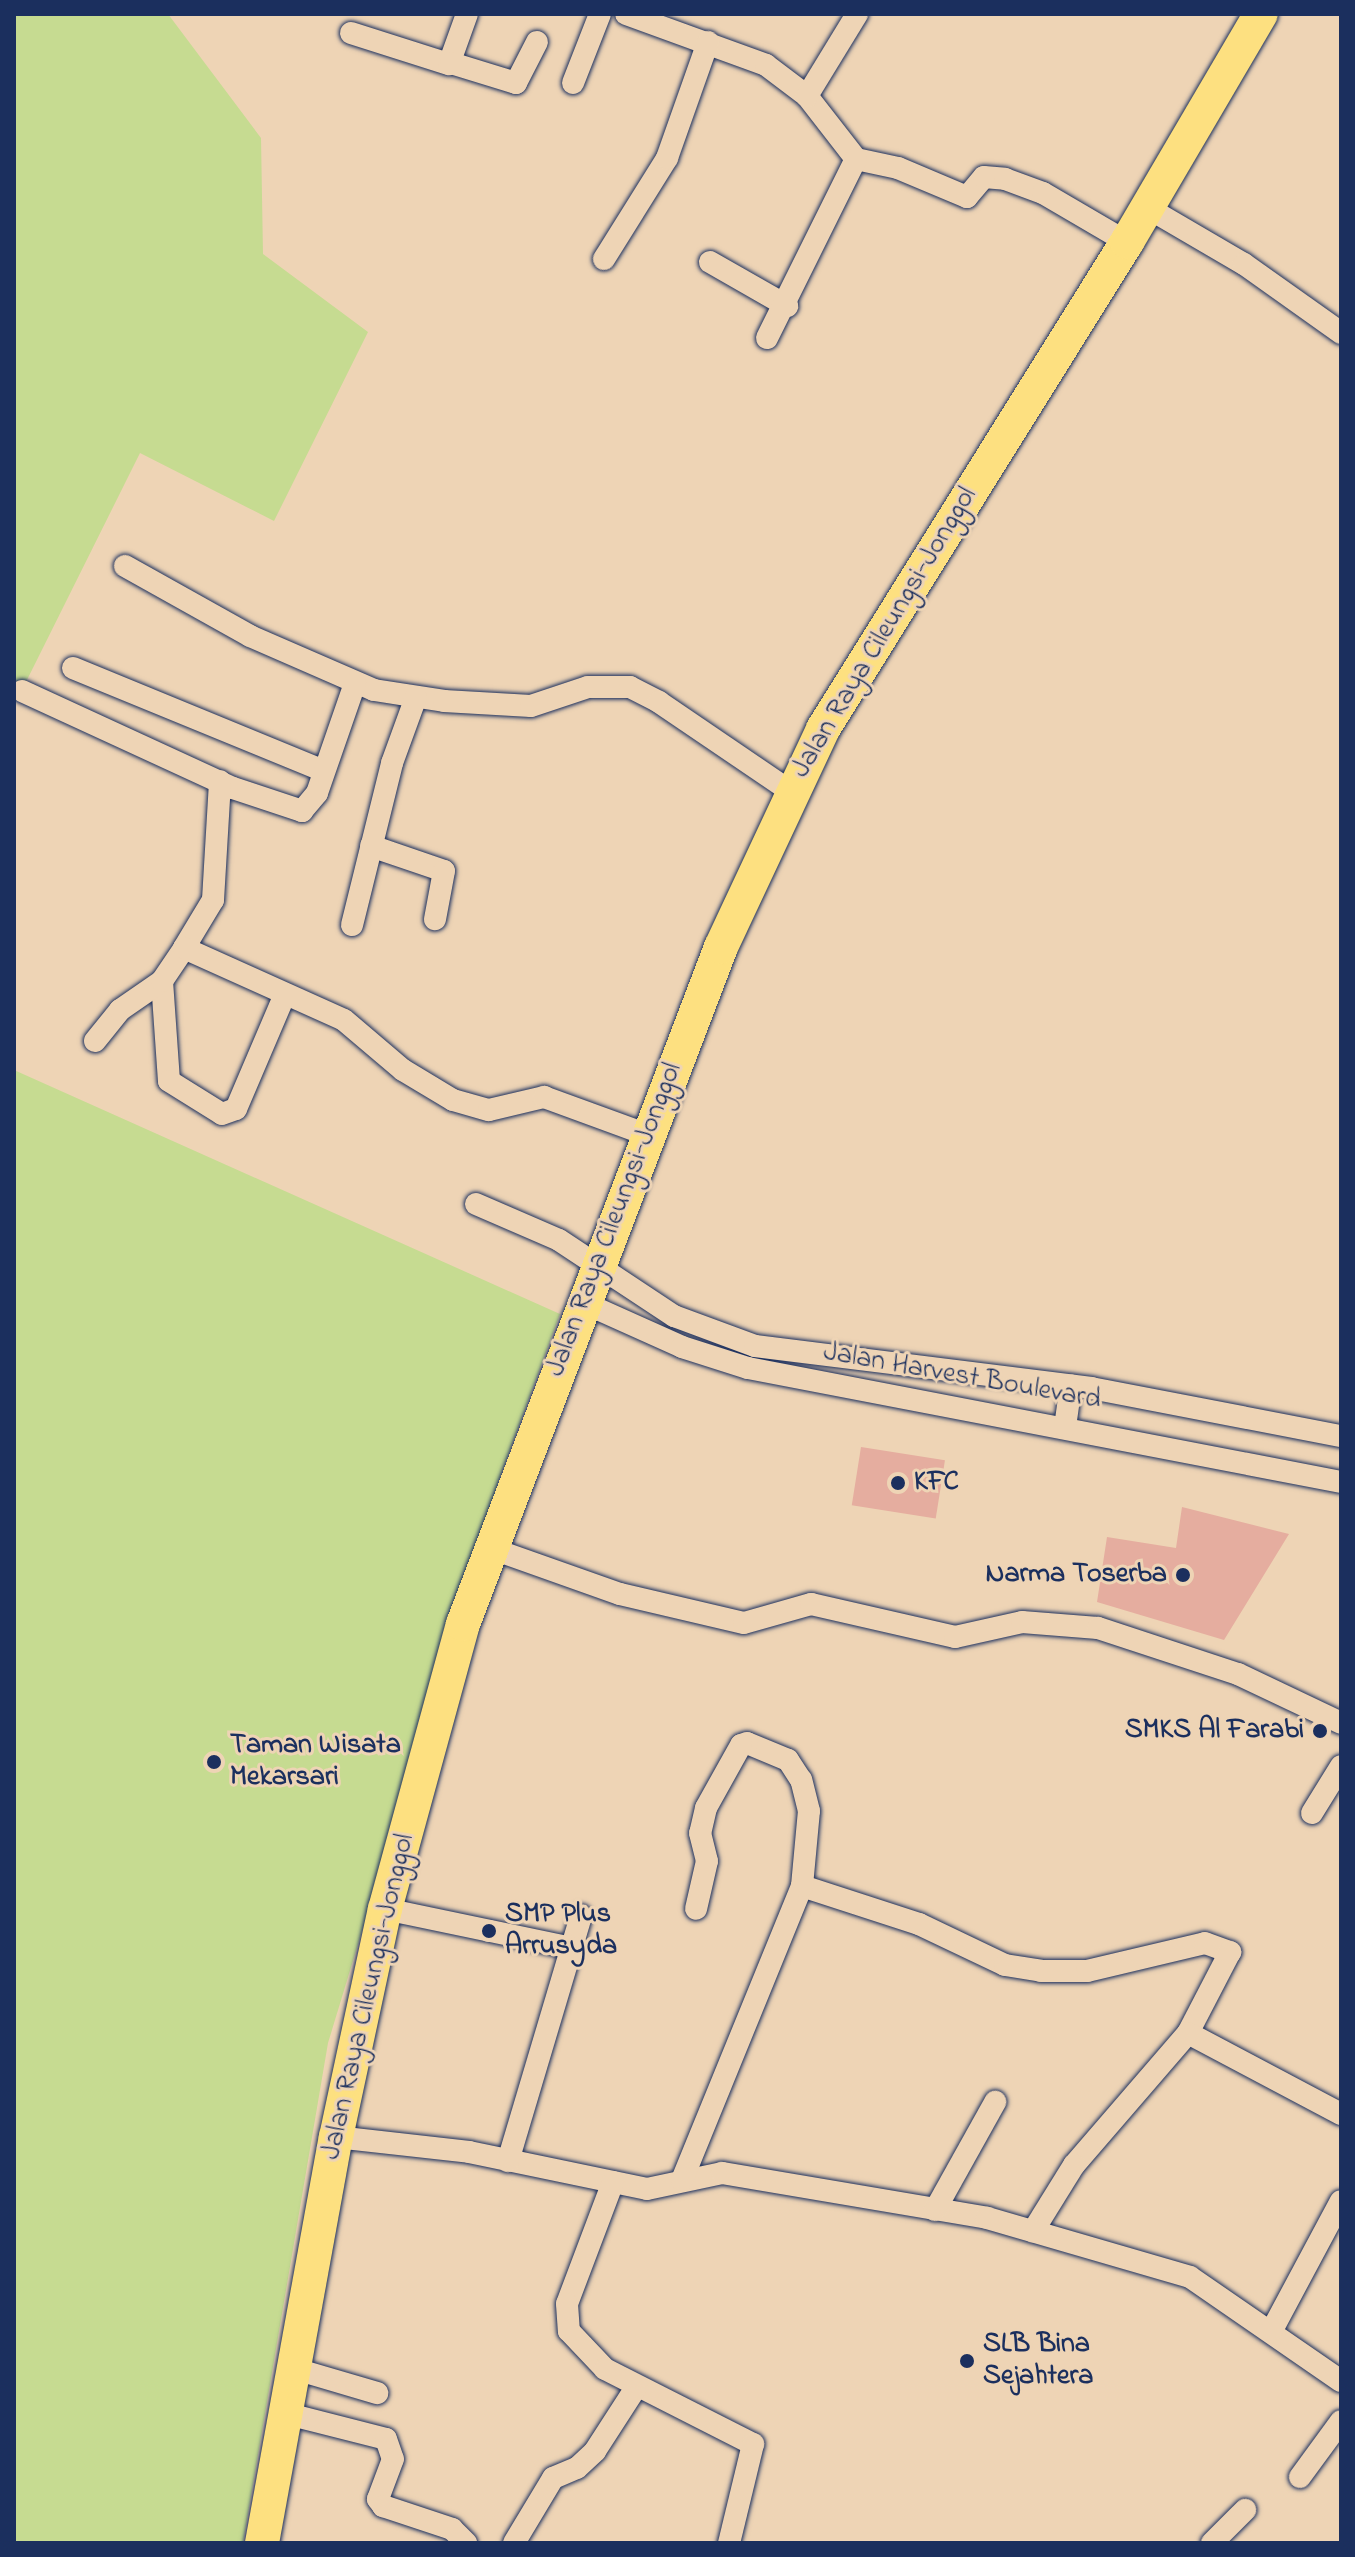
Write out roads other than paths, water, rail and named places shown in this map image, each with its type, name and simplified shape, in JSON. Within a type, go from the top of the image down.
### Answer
[{"type":"main road","name":"Jalan Raya Cileungsi-Jonggol","points":[[262,2543],[336,2137],[385,1909],[463,1624],[596,1264],[721,947],[790,791],[823,729],[1148,208],[1261,14]]},
{"type":"street","points":[[451,63],[467,14]]},
{"type":"street","points":[[573,83],[600,14]]},
{"type":"street","points":[[626,14],[766,65],[807,96],[856,159],[898,168],[967,197],[984,177],[1015,182],[1127,242]]},
{"type":"street","points":[[807,96],[857,14]]},
{"type":"street","points":[[351,33],[513,83],[523,74],[537,42]]},
{"type":"street","points":[[604,259],[667,158],[708,42]]},
{"type":"street","points":[[767,338],[787,306],[856,159]]},
{"type":"street","points":[[1148,208],[1244,264],[1341,333]]},
{"type":"street","points":[[710,262],[787,306]]},
{"type":"street","points":[[125,566],[250,636],[355,683],[416,697],[531,706],[588,687],[630,687],[659,702],[790,791]]},
{"type":"street","points":[[73,668],[324,771]]},
{"type":"street","points":[[22,691],[220,781],[302,811],[311,803],[355,683]]},
{"type":"street","points":[[352,925],[371,846],[416,697]]},
{"type":"street","points":[[95,1041],[120,1010],[162,981],[213,900],[220,781]]},
{"type":"street","points":[[371,846],[444,871],[435,919]]},
{"type":"street","points":[[184,948],[344,1020],[403,1070],[453,1100],[489,1110],[544,1097],[648,1135]]},
{"type":"street","points":[[162,981],[169,1081],[222,1114],[236,1109],[285,994]]},
{"type":"street","name":"Jalan Harvest Boulevard","points":[[476,1204],[559,1240],[674,1316],[755,1346],[1071,1385],[1341,1436]]},
{"type":"street","name":"Jalan Harvest Boulevard","points":[[582,1302],[682,1347],[748,1368],[1341,1482]]},
{"type":"street","points":[[1065,1427],[1071,1385]]},
{"type":"street","points":[[490,1548],[635,1598],[744,1623],[811,1604],[955,1637],[1022,1622],[1098,1628],[1238,1674],[1341,1723]]},
{"type":"street","points":[[682,2180],[802,1886],[809,1811],[801,1780],[788,1760],[747,1743],[706,1808],[700,1833],[707,1861],[696,1909]]},
{"type":"street","points":[[1312,1813],[1341,1766]]},
{"type":"street","points":[[802,1886],[919,1924],[1005,1965],[1041,1971],[1087,1971],[1205,1943],[1226,1948],[1230,1958],[1188,2033],[1074,2165],[1033,2231]]},
{"type":"street","points":[[385,1909],[572,1948]]},
{"type":"street","points":[[508,2161],[581,1916]]},
{"type":"street","points":[[1188,2033],[1341,2114]]},
{"type":"street","points":[[935,2210],[995,2102]]},
{"type":"street","points":[[336,2137],[508,2161],[647,2189],[722,2173],[935,2210],[1033,2231],[1179,2272],[1272,2330],[1341,2381]]},
{"type":"street","points":[[613,2182],[566,2316],[572,2336],[591,2359],[637,2386],[753,2444],[729,2543]]},
{"type":"street","points":[[1272,2330],[1341,2201]]},
{"type":"street","points":[[292,2368],[377,2393]]},
{"type":"street","points":[[514,2543],[553,2478],[577,2468],[595,2451],[637,2386]]},
{"type":"street","points":[[284,2413],[386,2439],[393,2459],[378,2499],[383,2506],[452,2529],[466,2543]]},
{"type":"street","points":[[1300,2477],[1341,2421]]},
{"type":"street","points":[[1212,2543],[1245,2510]]},
{"type":"place","name":"KFC","points":[[898,1483]]},
{"type":"place","name":"Narma Toserba","points":[[1183,1575]]},
{"type":"place","name":"SMKS Al Farabi","points":[[1320,1731]]},
{"type":"place","name":"Taman Wisata Mekarsari","points":[[214,1762]]},
{"type":"place","name":"SMP Plus Arrusyda","points":[[489,1931]]},
{"type":"place","name":"SLB Bina Sejahtera","points":[[967,2361]]}]
